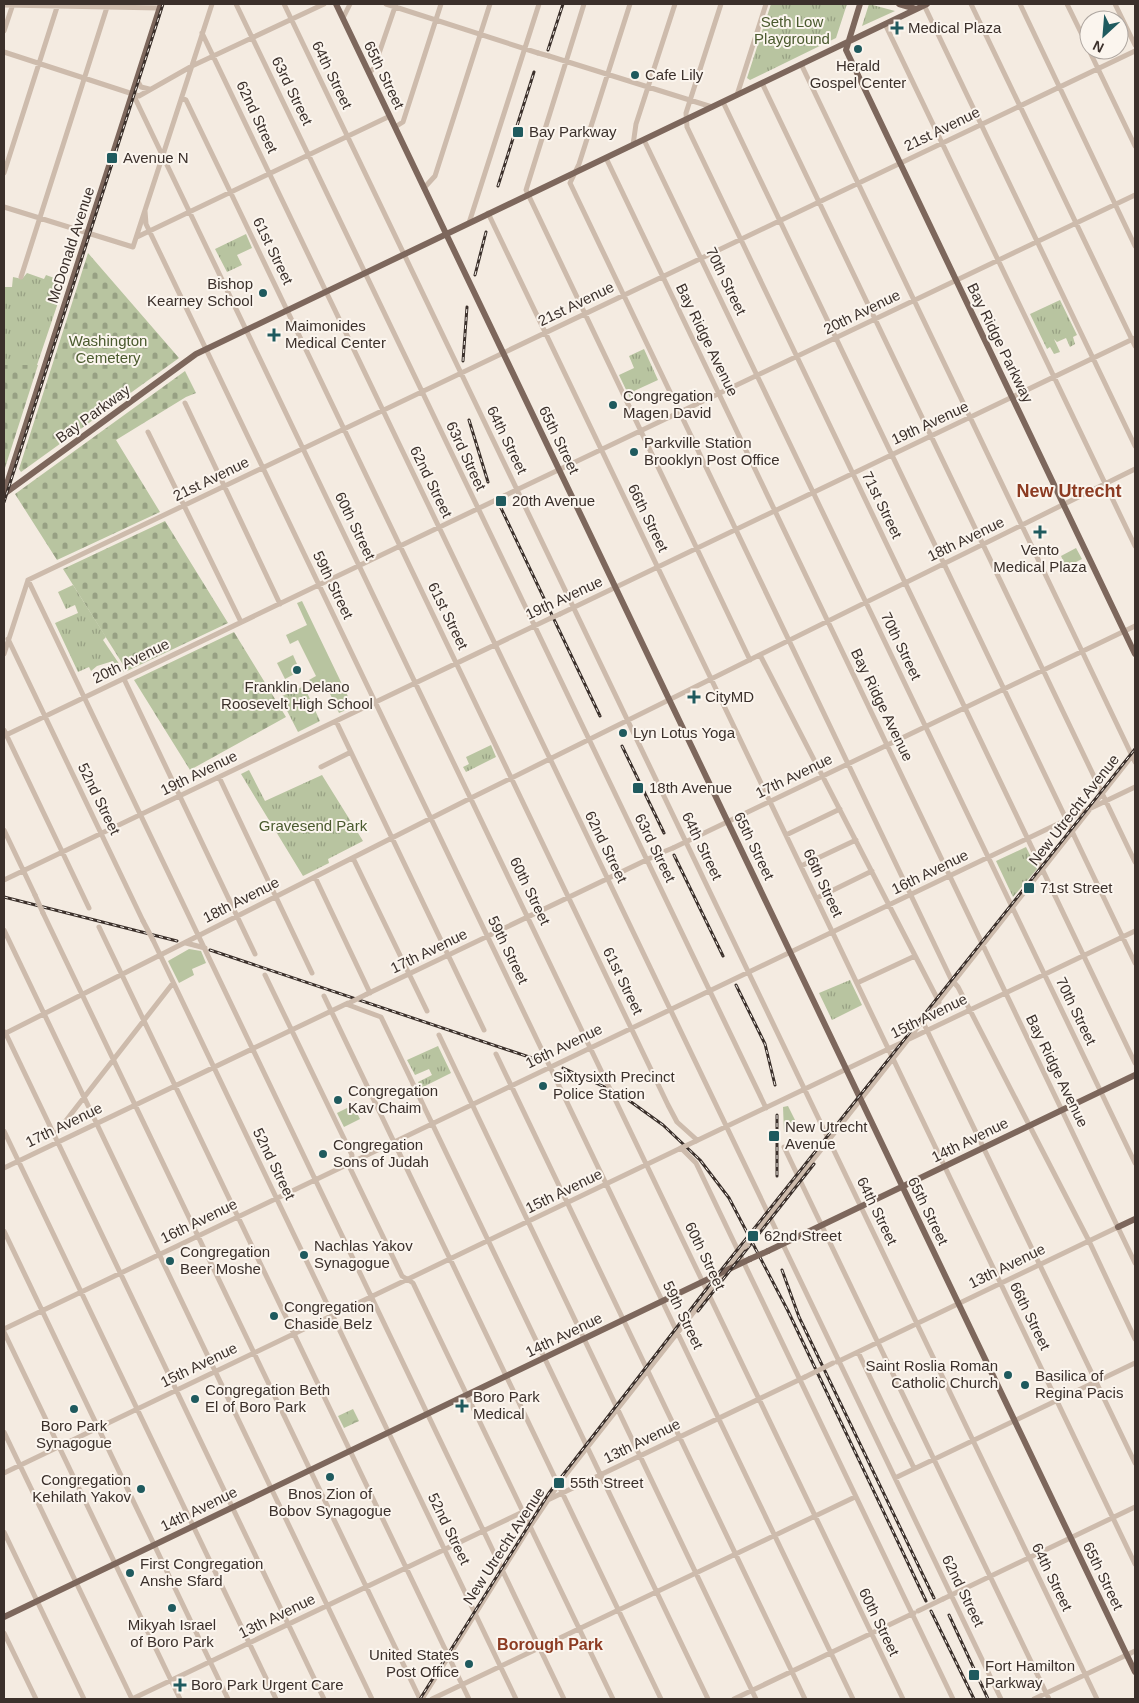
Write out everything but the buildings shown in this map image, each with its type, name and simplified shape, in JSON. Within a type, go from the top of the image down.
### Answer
[{"type":"main road","name":"65th Street","points":[[336,4],[1135,1672]]},
{"type":"main road","points":[[847,42],[860,4]]},
{"type":"main road","points":[[899,4],[916,9]]},
{"type":"main road","name":"Bay Parkway","points":[[4,494],[194,356],[488,213],[528,196],[926,5]]},
{"type":"main road","name":"McDonald Avenue","points":[[4,494],[161,6]]},
{"type":"main road","name":"Bay Ridge Parkway","points":[[847,42],[846,50],[1135,654]]},
{"type":"main road","name":"14th Avenue","points":[[4,1617],[1135,1075]]},
{"type":"main road","name":"13th Avenue","points":[[1118,1227],[1135,1219]]},
{"type":"street","points":[[4,31],[12,4]]},
{"type":"street","points":[[4,207],[133,248],[212,4]]},
{"type":"street","name":"63rd Street","points":[[236,4],[766,1108]]},
{"type":"street","name":"64th Street","points":[[284,4],[1097,1699]]},
{"type":"street","points":[[4,52],[139,96],[192,66],[324,4]]},
{"type":"street","points":[[343,18],[350,4]]},
{"type":"street","points":[[386,4],[395,5],[538,53],[712,107]]},
{"type":"street","points":[[395,127],[403,122],[441,4]]},
{"type":"street","points":[[424,188],[435,176],[490,4]]},
{"type":"street","points":[[469,223],[539,4]]},
{"type":"street","points":[[584,4],[526,187],[528,196],[750,660]]},
{"type":"street","points":[[630,4],[570,183],[954,983],[1088,1241],[1135,1339]]},
{"type":"street","points":[[633,145],[636,124],[675,4]]},
{"type":"street","points":[[686,119],[721,4]]},
{"type":"street","points":[[737,95],[766,4]]},
{"type":"street","points":[[971,4],[1134,339],[1135,346]]},
{"type":"street","points":[[1020,4],[1135,246]]},
{"type":"street","points":[[1067,4],[1079,29]]},
{"type":"street","points":[[1115,4],[1135,45]]},
{"type":"street","points":[[4,5],[161,6]]},
{"type":"street","points":[[4,173],[57,5]]},
{"type":"street","points":[[20,277],[108,5]]},
{"type":"street","points":[[369,73],[374,68],[395,5]]},
{"type":"street","points":[[926,5],[1135,446]]},
{"type":"street","points":[[885,24],[1135,546]]},
{"type":"street","name":"62nd Street","points":[[202,34],[783,1244],[836,1362],[895,1478],[1001,1699]]},
{"type":"street","name":"21st Avenue","points":[[28,580],[1135,51]]},
{"type":"street","points":[[1094,60],[1135,146]]},
{"type":"street","points":[[801,64],[1082,652],[1134,754],[1135,762]]},
{"type":"street","points":[[137,80],[141,87],[149,89]]},
{"type":"street","points":[[762,83],[1135,862]]},
{"type":"street","name":"60th Street","points":[[133,94],[903,1699]]},
{"type":"street","name":"61st Street","points":[[182,98],[186,100],[231,192],[677,1122],[696,1141]]},
{"type":"street","points":[[723,102],[1135,963]]},
{"type":"street","points":[[136,237],[390,116]]},
{"type":"street","name":"71st Street","points":[[686,119],[687,127],[1135,1062]]},
{"type":"street","name":"70th Street","points":[[644,140],[1135,1163]]},
{"type":"street","name":"Bay Ridge Avenue","points":[[606,158],[1135,1263]]},
{"type":"street","name":"20th Avenue","points":[[5,733],[124,679],[1135,195]]},
{"type":"street","name":"59th Street","points":[[145,211],[145,220],[206,350],[853,1699]]},
{"type":"street","name":"66th Street","points":[[488,213],[1135,1564]]},
{"type":"street","name":"19th Avenue","points":[[4,880],[1134,339]]},
{"type":"street","points":[[186,403],[280,604]]},
{"type":"street","points":[[148,432],[241,622]]},
{"type":"street","name":"18th Avenue","points":[[4,1033],[471,798],[1135,469]]},
{"type":"street","points":[[4,654],[28,580]]},
{"type":"street","points":[[28,580],[564,1699]]},
{"type":"street","name":"17th Avenue","points":[[4,1168],[1135,626]]},
{"type":"street","name":"52nd Street","points":[[8,639],[516,1699]]},
{"type":"street","points":[[760,655],[939,1002]]},
{"type":"street","points":[[124,679],[255,954]]},
{"type":"street","points":[[336,721],[484,1030]]},
{"type":"street","points":[[5,733],[89,908]]},
{"type":"street","points":[[321,767],[351,752]]},
{"type":"street","name":"New Utrecht Avenue","points":[[421,1699],[558,1485],[1134,754]]},
{"type":"street","points":[[219,777],[312,973]]},
{"type":"street","name":"16th Avenue","points":[[4,1330],[42,1310],[1135,787]]},
{"type":"street","points":[[786,835],[840,809]]},
{"type":"street","points":[[4,830],[421,1699]]},
{"type":"street","points":[[801,866],[856,840]]},
{"type":"street","points":[[353,858],[427,1011]]},
{"type":"street","points":[[817,898],[872,872]]},
{"type":"street","points":[[315,877],[369,994]]},
{"type":"street","points":[[99,928],[468,1699]]},
{"type":"street","points":[[4,930],[372,1699]]},
{"type":"street","name":"15th Avenue","points":[[4,1473],[1135,931]]},
{"type":"street","points":[[186,942],[205,948]]},
{"type":"street","points":[[858,983],[915,956]]},
{"type":"street","points":[[265,975],[352,1156],[350,1168],[402,1276],[413,1283],[613,1699]]},
{"type":"street","points":[[54,1136],[85,1099],[173,983]]},
{"type":"street","points":[[324,996],[661,1699]]},
{"type":"street","points":[[348,1003],[381,1017],[708,1699]]},
{"type":"street","points":[[923,1022],[1135,1463]]},
{"type":"street","points":[[4,1033],[324,1699]]},
{"type":"street","points":[[439,1035],[756,1699]]},
{"type":"street","points":[[496,1054],[805,1699]]},
{"type":"street","points":[[4,1131],[276,1699]]},
{"type":"street","points":[[784,1147],[1047,1696]]},
{"type":"street","points":[[681,1148],[696,1163],[740,1253],[747,1261],[855,1497],[953,1699]]},
{"type":"street","name":"13th Avenue","points":[[132,1699],[1118,1227]]},
{"type":"street","points":[[4,1231],[228,1699]]},
{"type":"street","points":[[4,1330],[58,1447],[180,1699]]},
{"type":"street","points":[[858,1352],[914,1468]]},
{"type":"street","points":[[895,1478],[1135,1363]]},
{"type":"street","points":[[4,1432],[132,1699]]},
{"type":"street","points":[[432,1699],[855,1497]]},
{"type":"street","points":[[734,1699],[1135,1507]]},
{"type":"street","points":[[4,1532],[84,1699]]},
{"type":"street","points":[[4,1633],[36,1699]]},
{"type":"street","points":[[1034,1699],[1047,1696],[1135,1651]]},
{"type":"green space","name":"Seth Low Playground","points":[[771,4],[847,4],[836,38],[750,80],[747,78]]},
{"type":"green space","points":[[869,4],[895,11],[862,26]]},
{"type":"green space","points":[[246,234],[252,248],[237,255],[242,265],[227,272],[215,249]]},
{"type":"green space","name":"Washington Cemetery","points":[[88,253],[179,358],[21,472],[19,469]]},
{"type":"green space","points":[[27,273],[44,279],[46,275],[65,282],[37,365],[4,365],[4,287],[12,287],[13,277],[22,279]]},
{"type":"green space","points":[[1060,300],[1077,335],[1073,337],[1075,344],[1070,347],[1066,338],[1057,342],[1054,339],[1060,352],[1054,354],[1050,347],[1047,349],[1030,314]]},
{"type":"green space","points":[[644,349],[658,380],[634,391],[636,395],[630,398],[619,375],[634,368],[629,356]]},
{"type":"green space","name":"Washington Cemetery","points":[[4,365],[38,365],[4,471]]},
{"type":"green space","name":"Washington Cemetery","points":[[185,371],[196,393],[186,397],[116,440],[160,512],[57,560],[15,494]]},
{"type":"green space","points":[[165,521],[228,623],[127,671],[63,569]]},
{"type":"green space","points":[[1076,548],[1082,559],[1066,567],[1061,556]]},
{"type":"green space","points":[[73,585],[106,637],[103,640],[124,671],[121,673],[113,661],[97,666],[91,671],[89,667],[78,672],[55,623],[78,613],[75,605],[66,609],[58,592]]},
{"type":"green space","points":[[302,601],[353,707],[339,713],[325,683],[313,688],[309,680],[316,676],[298,640],[290,644],[286,635],[307,625],[297,603]]},
{"type":"green space","points":[[234,632],[286,717],[190,770],[134,680]]},
{"type":"green space","points":[[293,655],[300,671],[285,679],[277,663]]},
{"type":"green space","points":[[304,686],[320,721],[298,732],[280,697]]},
{"type":"green space","points":[[491,745],[496,757],[466,772],[463,767],[469,764],[466,757]]},
{"type":"green space","name":"Gravesend Park","points":[[249,770],[265,801],[322,775],[363,841],[328,859],[329,863],[303,876],[241,774]]},
{"type":"green space","points":[[1026,847],[1037,869],[1013,897],[996,861]]},
{"type":"green space","points":[[189,949],[201,951],[206,963],[192,969],[194,975],[179,983],[168,961]]},
{"type":"green space","points":[[850,980],[862,1005],[832,1020],[819,993]]},
{"type":"green space","points":[[438,1046],[451,1073],[421,1088],[418,1082],[432,1075],[429,1069],[415,1075],[407,1060]]},
{"type":"green space","points":[[353,1105],[360,1119],[344,1127],[337,1113]]},
{"type":"green space","points":[[788,1106],[798,1126],[784,1132],[783,1107]]},
{"type":"green space","points":[[353,1409],[359,1421],[344,1428],[338,1416]]},
{"type":"railway","points":[[4,502],[163,4]]},
{"type":"railway","points":[[548,50],[563,4]]},
{"type":"railway","points":[[498,186],[534,72]]},
{"type":"railway","points":[[475,275],[486,232]]},
{"type":"railway","points":[[463,361],[467,307]]},
{"type":"railway","points":[[469,420],[488,482]]},
{"type":"railway","points":[[500,506],[600,716]]},
{"type":"railway","points":[[622,746],[664,833]]},
{"type":"railway","points":[[420,1699],[549,1493],[718,1274],[1135,749]]},
{"type":"railway","points":[[674,855],[723,956]]},
{"type":"railway","points":[[4,897],[177,941]]},
{"type":"railway","points":[[210,950],[541,1061]]},
{"type":"railway","points":[[736,985],[765,1044],[775,1085]]},
{"type":"railway","points":[[563,1068],[620,1094],[663,1125],[700,1160],[729,1198],[788,1311],[926,1601]]},
{"type":"railway","points":[[777,1115],[777,1176]]},
{"type":"railway","points":[[698,1311],[814,1164]]},
{"type":"railway","points":[[782,1270],[799,1317],[934,1598]]},
{"type":"railway","points":[[931,1611],[974,1699]]},
{"type":"railway","points":[[949,1615],[988,1699]]},
{"type":"place","name":"Medical Plaza","points":[[897,28]]},
{"type":"place","name":"Herald Gospel Center","points":[[858,49]]},
{"type":"place","name":"Cafe Lily","points":[[635,75]]},
{"type":"place","name":"Bay Parkway","points":[[518,132]]},
{"type":"place","name":"Avenue N","points":[[112,158]]},
{"type":"place","name":"Bishop Kearney School","points":[[263,293]]},
{"type":"place","name":"Maimonides Medical Center","points":[[274,335]]},
{"type":"place","name":"Congregation Magen David","points":[[613,405]]},
{"type":"place","name":"Parkville Station Brooklyn Post Office","points":[[634,452]]},
{"type":"place","name":"20th Avenue","points":[[501,501]]},
{"type":"place","name":"Vento Medical Plaza","points":[[1040,532]]},
{"type":"place","name":"Franklin Delano Roosevelt High School","points":[[297,670]]},
{"type":"place","name":"CityMD","points":[[694,697]]},
{"type":"place","name":"Lyn Lotus Yoga","points":[[623,733]]},
{"type":"place","name":"18th Avenue","points":[[638,788]]},
{"type":"place","name":"71st Street","points":[[1029,888]]},
{"type":"place","name":"Sixtysixth Precinct Police Station","points":[[543,1086]]},
{"type":"place","name":"Congregation Kav Chaim","points":[[338,1100]]},
{"type":"place","name":"New Utrecht Avenue","points":[[774,1136]]},
{"type":"place","name":"Congregation Sons of Judah","points":[[323,1154]]},
{"type":"place","name":"62nd Street","points":[[753,1236]]},
{"type":"place","name":"Nachlas Yakov Synagogue","points":[[304,1255]]},
{"type":"place","name":"Congregation Beer Moshe","points":[[170,1261]]},
{"type":"place","name":"Congregation Chaside Belz","points":[[274,1316]]},
{"type":"place","name":"Saint Roslia Roman Catholic Church","points":[[1008,1375]]},
{"type":"place","name":"Basilica of Regina Pacis","points":[[1025,1385]]},
{"type":"place","name":"Congregation Beth El of Boro Park","points":[[195,1399]]},
{"type":"place","name":"Boro Park Medical","points":[[462,1406]]},
{"type":"place","name":"Boro Park Synagogue","points":[[74,1409]]},
{"type":"place","name":"Bnos Zion of Bobov Synagogue","points":[[330,1477]]},
{"type":"place","name":"55th Street","points":[[559,1483]]},
{"type":"place","name":"Congregation Kehilath Yakov","points":[[141,1489]]},
{"type":"place","name":"First Congregation Anshe Sfard","points":[[130,1573]]},
{"type":"place","name":"Mikyah Israel of Boro Park","points":[[172,1608]]},
{"type":"place","name":"United States Post Office","points":[[469,1664]]},
{"type":"place","name":"Fort Hamilton Parkway","points":[[974,1675]]},
{"type":"place","name":"Boro Park Urgent Care","points":[[180,1685]]},
{"type":"district","name":"New Utrecht","points":[[1069,491]]},
{"type":"district","name":"Borough Park","points":[[550,1644]]}]
